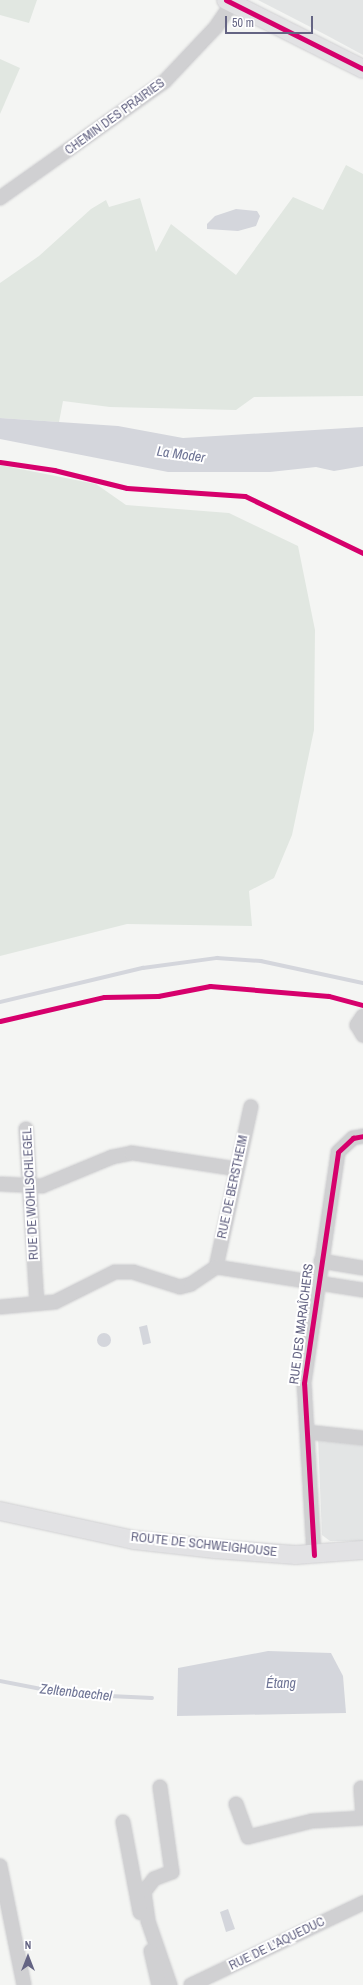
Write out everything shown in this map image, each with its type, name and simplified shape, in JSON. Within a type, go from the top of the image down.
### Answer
[{"type":"main road","points":[[229,1],[363,69]]},
{"type":"main road","name":"ROUTE DE SCHWEIGHOUSE","points":[[0,1511],[138,1540],[222,1550],[314,1555],[363,1550]]},
{"type":"street","name":"CHEMIN DES PRAIRIES","points":[[0,198],[160,86],[216,27],[229,1]]},
{"type":"street","points":[[363,1016],[357,1025],[363,1035]]},
{"type":"street","name":"RUE DE BERSTHEIM","points":[[216,1267],[236,1169],[251,1107]]},
{"type":"street","name":"RUE DE WOHLSCHLEGEL","points":[[26,1129],[37,1303]]},
{"type":"street","name":"RUE DES MARAÎCHERS","points":[[314,1555],[304,1383],[317,1282],[338,1152],[353,1138],[363,1136]]},
{"type":"street","points":[[0,1184],[29,1188],[42,1186],[112,1157],[132,1153],[236,1169]]},
{"type":"street","points":[[321,1262],[363,1268]]},
{"type":"street","points":[[0,1307],[55,1302],[115,1272],[133,1272],[180,1287],[191,1284],[216,1267],[363,1290]]},
{"type":"street","points":[[307,1432],[363,1438]]},
{"type":"street","points":[[160,1787],[172,1872],[154,1879],[144,1892],[148,1921],[170,1985]]},
{"type":"street","points":[[236,1804],[248,1837],[312,1821],[363,1818],[361,1788]]},
{"type":"street","points":[[123,1822],[135,1896],[160,1985]]},
{"type":"street","points":[[0,1866],[4,1914],[24,1985]]},
{"type":"street","name":"RUE DE L'AQUEDUC","points":[[191,1985],[363,1903]]},
{"type":"shaded area","points":[[0,0],[37,0],[29,23],[0,15]]},
{"type":"shaded area","points":[[258,0],[363,0],[363,55],[326,35]]},
{"type":"shaded area","points":[[0,59],[20,68],[0,114]]},
{"type":"shaded area","points":[[346,165],[363,174],[363,396],[254,397],[236,410],[110,407],[63,401],[59,422],[0,418],[0,283],[39,256],[91,209],[106,200],[109,207],[140,198],[156,252],[171,224],[236,275],[293,197],[323,210]]},
{"type":"shaded area","points":[[0,465],[96,484],[126,505],[229,513],[298,546],[315,630],[314,730],[292,835],[274,878],[249,891],[252,926],[127,924],[0,956]]},
{"type":"shaded area","points":[[318,1437],[363,1441],[363,1541],[330,1541],[322,1535]]},
{"type":"water","points":[[236,209],[257,211],[260,216],[256,226],[238,231],[207,229],[207,224],[215,216]]},
{"type":"water","name":"La Moder","points":[[0,418],[118,426],[183,438],[363,427],[363,466],[334,471],[316,467],[270,472],[168,472],[0,439]]},
{"type":"water","points":[[147,1325],[151,1343],[143,1345],[139,1327]]},
{"type":"water","points":[[104,1333],[109,1335],[111,1340],[109,1345],[104,1347],[99,1345],[97,1340],[99,1335]]},
{"type":"water","name":"Étang","points":[[268,1651],[331,1653],[343,1676],[346,1713],[177,1716],[178,1668]]},
{"type":"water","points":[[228,1909],[235,1929],[226,1932],[220,1912]]},
{"type":"waterway","points":[[0,1002],[143,968],[217,958],[261,961],[363,983]]},
{"type":"waterway","name":"Zeltenbaechel","points":[[0,1681],[67,1694],[152,1698]]},
{"type":"cycle path","points":[[226,0],[363,69]]},
{"type":"cycle path","points":[[0,462],[54,470],[127,488],[245,496],[363,553]]},
{"type":"cycle path","points":[[0,1021],[104,997],[158,996],[210,986],[329,996],[363,1005]]},
{"type":"cycle path","points":[[314,1555],[304,1383],[338,1152],[353,1138],[363,1136]]}]
